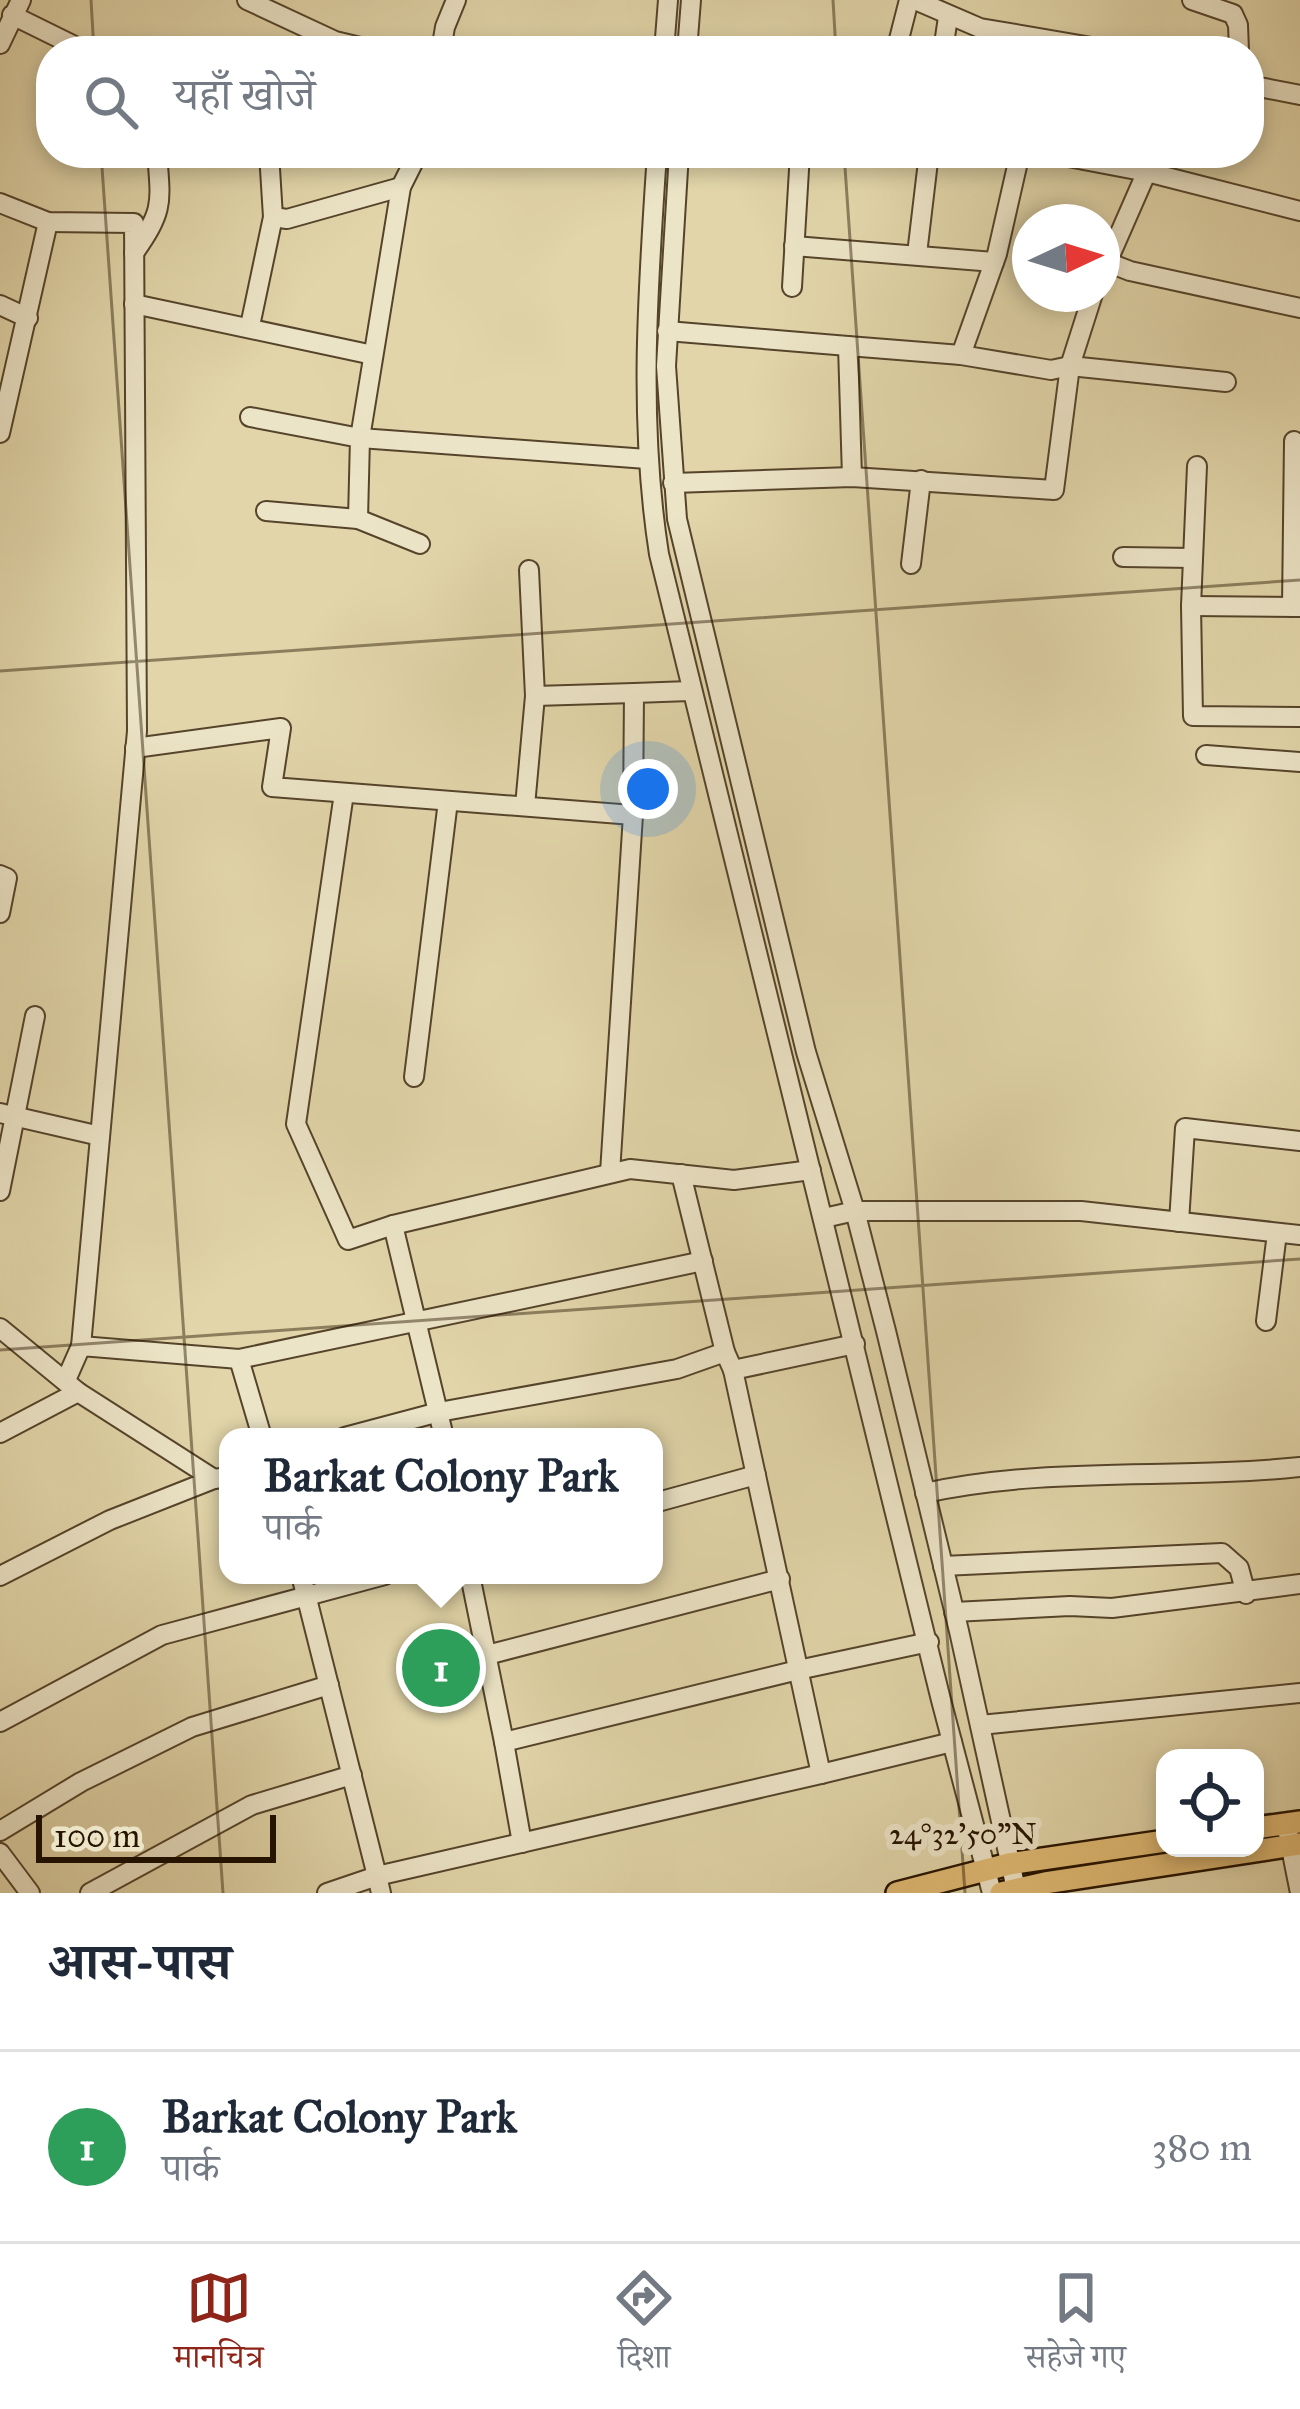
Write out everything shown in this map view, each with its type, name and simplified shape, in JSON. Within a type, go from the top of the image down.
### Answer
[{"type":"main road","points":[[1264,1829],[1294,1834]]},
{"type":"main road","points":[[1003,1892],[1294,1834]]},
{"type":"main road","points":[[897,1893],[1009,1864],[1156,1841]]},
{"type":"main road","points":[[1042,1859],[1045,1882]]},
{"type":"street","points":[[247,0],[324,36]]},
{"type":"street","points":[[444,36],[456,0]]},
{"type":"street","points":[[665,36],[668,0]]},
{"type":"street","points":[[688,36],[691,0]]},
{"type":"street","points":[[901,36],[912,0],[948,17],[1019,36]]},
{"type":"street","points":[[1192,0],[1233,14],[1238,36]]},
{"type":"street","points":[[0,44],[17,8],[61,36]]},
{"type":"street","points":[[946,36],[948,17]]},
{"type":"street","points":[[1264,88],[1300,95]]},
{"type":"street","points":[[134,253],[157,220],[158,168]]},
{"type":"street","points":[[250,326],[273,217],[270,168]]},
{"type":"street","points":[[358,519],[360,438],[401,187],[410,168]]},
{"type":"street","points":[[656,168],[644,373],[647,459],[658,554],[985,1870],[1003,1892]]},
{"type":"street","points":[[678,168],[667,331],[666,401],[673,483],[704,635],[806,1052],[855,1210],[954,1612],[1009,1864],[1003,1892]]},
{"type":"street","points":[[792,286],[799,168]]},
{"type":"street","points":[[917,254],[927,168]]},
{"type":"street","points":[[961,355],[994,262],[1016,168]]},
{"type":"street","points":[[1126,168],[1300,211]]},
{"type":"street","points":[[1120,232],[1149,168]]},
{"type":"street","points":[[273,217],[287,219],[401,187]]},
{"type":"street","points":[[0,203],[48,222],[134,223],[135,748],[81,1346],[72,1386],[0,1433]]},
{"type":"street","points":[[0,434],[48,222]]},
{"type":"street","points":[[794,246],[994,262]]},
{"type":"street","points":[[1120,270],[1300,308]]},
{"type":"street","points":[[0,304],[28,318]]},
{"type":"street","points":[[134,304],[373,356]]},
{"type":"street","points":[[673,483],[852,477],[1054,490],[1070,366],[1087,312]]},
{"type":"street","points":[[667,331],[961,355],[1051,370],[1070,366],[1226,382]]},
{"type":"street","points":[[848,346],[852,477]]},
{"type":"street","points":[[250,417],[360,438],[647,459]]},
{"type":"street","points":[[1191,606],[1296,607],[1294,441]]},
{"type":"street","points":[[1197,466],[1191,606],[1193,716],[1300,717]]},
{"type":"street","points":[[911,564],[921,480]]},
{"type":"street","points":[[266,511],[358,519],[420,544]]},
{"type":"street","points":[[1123,557],[1193,558]]},
{"type":"street","points":[[525,806],[535,696],[529,570]]},
{"type":"street","points":[[535,696],[690,691]]},
{"type":"street","points":[[610,1173],[633,814],[634,693]]},
{"type":"street","points":[[135,748],[281,728],[272,787],[633,814]]},
{"type":"street","points":[[1206,755],[1300,762]]},
{"type":"street","points":[[344,793],[296,1124],[348,1240],[630,1169],[734,1180],[812,1170]]},
{"type":"street","points":[[414,1077],[448,801]]},
{"type":"street","points":[[0,874],[7,878],[0,913]]},
{"type":"street","points":[[0,1191],[8,1115],[35,1016]]},
{"type":"street","points":[[8,1115],[100,1136]]},
{"type":"street","points":[[1179,1222],[1185,1128],[1300,1141]]},
{"type":"street","points":[[681,1174],[756,1475],[821,1774]]},
{"type":"street","points":[[824,1218],[855,1210],[1082,1211],[1300,1235]]},
{"type":"street","points":[[393,1225],[442,1428]]},
{"type":"street","points":[[1266,1321],[1276,1232]]},
{"type":"street","points":[[81,1346],[239,1359],[703,1261]]},
{"type":"street","points":[[0,1328],[72,1386],[219,1477]]},
{"type":"street","points":[[379,1428],[439,1412],[676,1369],[855,1344]]},
{"type":"street","points":[[239,1359],[259,1428]]},
{"type":"street","points":[[925,1493],[970,1483],[1232,1474],[1300,1467]]},
{"type":"street","points":[[663,1501],[756,1475]]},
{"type":"street","points":[[0,1576],[110,1520],[219,1479]]},
{"type":"street","points":[[943,1566],[1222,1553],[1239,1568],[1246,1594]]},
{"type":"street","points":[[487,1655],[780,1579]]},
{"type":"street","points":[[304,1584],[379,1884]]},
{"type":"street","points":[[0,1722],[162,1635],[352,1584]]},
{"type":"street","points":[[472,1584],[522,1843]]},
{"type":"street","points":[[954,1612],[1112,1608],[1300,1584]]},
{"type":"street","points":[[505,1742],[929,1642]]},
{"type":"street","points":[[0,1831],[81,1782],[192,1727],[329,1685]]},
{"type":"street","points":[[980,1725],[1300,1694]]},
{"type":"street","points":[[327,1893],[952,1742]]},
{"type":"street","points":[[90,1893],[252,1804],[352,1775]]},
{"type":"street","points":[[1294,1834],[1300,1893]]},
{"type":"street","points":[[0,1853],[31,1893]]},
{"type":"place","name":"Barkat Colony Park","points":[[441,1668]]}]
